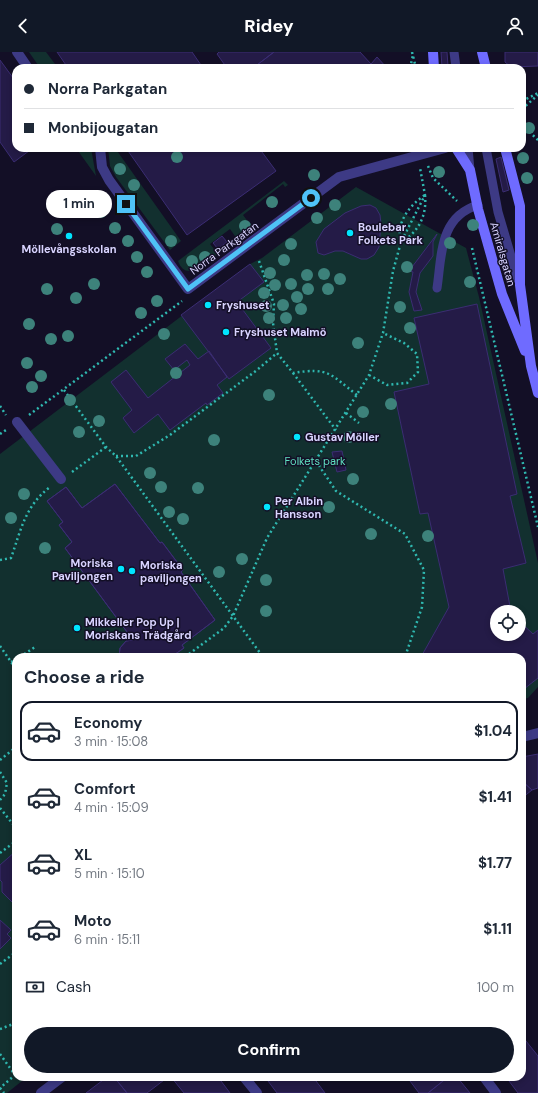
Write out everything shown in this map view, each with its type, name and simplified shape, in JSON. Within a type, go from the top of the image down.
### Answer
[{"type":"main road","points":[[433,52],[434,64]]},
{"type":"main road","name":"Amiralsgatan","points":[[459,152],[470,170],[502,294],[531,366]]},
{"type":"main road","name":"Amiralsgatan","points":[[506,152],[520,206],[520,286],[531,366],[538,393]]},
{"type":"street","points":[[17,52],[25,64]]},
{"type":"street","points":[[100,152],[102,167],[109,180],[188,289]]},
{"type":"street","name":"Norra Parkgatan","points":[[188,289],[339,177],[429,152]]},
{"type":"street","points":[[17,422],[61,479]]},
{"type":"street","points":[[526,736],[538,734]]},
{"type":"street","points":[[41,1093],[57,1081]]},
{"type":"street","points":[[247,1081],[257,1093]]},
{"type":"street","points":[[487,1081],[496,1093]]},
{"type":"lane","points":[[454,52],[456,64]]},
{"type":"lane","points":[[468,152],[470,170]]},
{"type":"lane","points":[[487,152],[498,212],[520,286]]},
{"type":"lane","points":[[437,288],[444,236],[452,222],[462,212],[478,205]]},
{"type":"path","points":[[411,64],[413,53]]},
{"type":"path","points":[[413,53],[415,64]]},
{"type":"path","points":[[526,99],[538,94]]},
{"type":"path","points":[[526,105],[538,94]]},
{"type":"path","points":[[526,129],[538,140]]},
{"type":"path","points":[[401,242],[412,236],[420,223],[426,208],[421,154]]},
{"type":"path","points":[[421,154],[433,178],[455,198],[462,212]]},
{"type":"path","points":[[190,653],[224,628],[233,616],[267,538],[316,462],[369,375],[383,333],[393,271],[401,242],[425,195]]},
{"type":"path","points":[[401,242],[400,229],[406,215],[414,203],[425,195]]},
{"type":"path","points":[[472,246],[538,527]]},
{"type":"path","points":[[259,261],[274,304],[273,323],[277,353],[294,373],[336,430]]},
{"type":"path","name":"Norra Parkgatan","points":[[0,434],[64,390],[184,300],[188,289]]},
{"type":"path","points":[[369,375],[387,385],[407,383],[418,372],[417,354],[404,343],[383,333]]},
{"type":"path","points":[[116,456],[136,456],[170,435],[257,370],[277,353]]},
{"type":"path","points":[[294,373],[321,370],[330,374],[357,395]]},
{"type":"path","points":[[64,390],[106,446],[116,456],[260,653]]},
{"type":"path","points":[[346,413],[359,423]]},
{"type":"path","points":[[0,560],[11,558],[28,510],[41,494],[106,446]]},
{"type":"path","points":[[316,462],[336,491],[405,534],[424,570],[422,607],[406,653]]},
{"type":"path","points":[[0,646],[12,662]]},
{"type":"path","points":[[26,653],[35,647]]},
{"type":"path","points":[[0,758],[12,750]]},
{"type":"path","points":[[0,772],[7,783],[5,794],[0,800]]},
{"type":"path","points":[[0,808],[12,823]]},
{"type":"path","points":[[0,853],[12,844]]},
{"type":"path","points":[[0,964],[12,955]]},
{"type":"path","points":[[0,1029],[12,1024]]},
{"type":"path","points":[[0,1054],[12,1071]]},
{"type":"path","points":[[4,1093],[0,1088],[12,1078]]},
{"type":"green space","points":[[29,52],[46,52],[55,64],[37,64]]},
{"type":"green space","points":[[79,152],[92,152],[96,176]]},
{"type":"green space","points":[[108,152],[118,152],[181,241],[170,250],[116,177],[110,166]]},
{"type":"green space","points":[[284,181],[288,185],[285,187],[283,184],[243,215],[252,227],[237,239],[230,229],[210,244],[218,254],[202,266],[191,271],[182,267],[178,261]]},
{"type":"green space","name":"Folkets park","points":[[356,187],[466,248],[479,297],[538,563],[538,687],[528,698],[526,698],[526,653],[12,653],[12,1081],[22,1081],[7,1093],[0,1093],[0,454],[250,264],[262,258]]},
{"type":"building","points":[[57,52],[192,52],[200,64],[65,64]]},
{"type":"building","points":[[219,52],[274,52],[258,64],[224,64],[217,54]]},
{"type":"building","points":[[274,52],[360,52],[371,64],[258,64]]},
{"type":"building","points":[[441,52],[447,52],[448,64],[442,64]]},
{"type":"building","points":[[505,52],[538,52],[538,66],[526,66],[526,64],[507,64],[505,62]]},
{"type":"building","points":[[377,57],[383,64],[371,64]]},
{"type":"building","points":[[0,60],[12,76],[12,152],[28,152],[14,162],[0,142]]},
{"type":"building","points":[[129,152],[262,152],[276,171],[187,235]]},
{"type":"building","points":[[501,157],[509,190],[503,192],[496,159]]},
{"type":"building","name":"Boulebar Folkets Park","points":[[370,205],[376,208],[380,215],[381,224],[379,247],[374,255],[367,259],[361,259],[343,251],[335,251],[324,255],[318,253],[316,242],[324,229],[345,213],[361,206]]},
{"type":"building","points":[[437,234],[433,242],[433,256],[420,273],[416,292],[422,310],[414,311],[409,292],[413,272],[409,271]]},
{"type":"building","points":[[222,236],[227,242],[218,249],[213,243]]},
{"type":"building","name":"Fryshuset Malmö","points":[[250,264],[264,282],[237,302],[271,348],[229,379],[181,315]]},
{"type":"building","points":[[477,304],[517,494],[510,496],[526,563],[503,569],[510,605],[490,605],[490,641],[526,641],[526,628],[533,634],[538,630],[538,678],[526,687],[526,653],[423,653],[449,607],[428,513],[420,514],[394,392],[429,384],[414,318]]},
{"type":"building","points":[[185,344],[198,359],[209,351],[227,377],[217,385],[223,393],[207,405],[206,403],[170,430],[158,414],[134,433],[123,418],[132,410],[111,382],[126,370],[148,398],[190,365],[187,360],[174,370],[165,359]]},
{"type":"building","points":[[342,451],[346,470],[337,472],[332,452]]},
{"type":"building","name":"Moriska paviljongen","points":[[115,484],[160,543],[162,542],[183,570],[181,572],[215,620],[182,645],[184,648],[177,653],[119,653],[120,648],[126,641],[133,640],[65,548],[72,542],[59,525],[63,522],[47,501],[66,487],[82,508]]},
{"type":"building","name":"Moriska paviljongen","points":[[115,484],[160,543],[162,542],[183,570],[181,572],[215,620],[182,645],[184,648],[177,653],[119,653],[120,648],[126,641],[133,640],[65,548],[72,542],[59,525],[63,522],[47,501],[66,487],[82,508]]},
{"type":"building","points":[[538,754],[538,788],[532,790],[526,785],[526,756]]},
{"type":"building","points":[[526,785],[532,790],[526,795]]},
{"type":"building","points":[[12,854],[12,902],[2,892],[0,865]]},
{"type":"building","points":[[0,920],[11,930],[7,934],[11,938],[0,949]]},
{"type":"building","points":[[526,1041],[538,1056],[538,1093],[518,1093],[509,1081],[526,1081]]},
{"type":"building","points":[[102,1081],[117,1081],[127,1093],[86,1093]]},
{"type":"building","points":[[117,1081],[163,1081],[147,1093],[127,1093]]},
{"type":"building","points":[[174,1081],[221,1081],[230,1093],[184,1093]]},
{"type":"building","points":[[268,1081],[316,1081],[325,1093],[277,1093]]},
{"type":"building","points":[[410,1081],[443,1081],[428,1093],[419,1093]]},
{"type":"building","points":[[443,1081],[460,1081],[470,1093],[428,1093]]},
{"type":"place","name":"Boulebar Folkets Park","points":[[350,233]]},
{"type":"place","name":"Möllevångsskolan","points":[[69,236]]},
{"type":"place","name":"Fryshuset","points":[[208,305]]},
{"type":"place","name":"Fryshuset Malmö","points":[[226,332]]},
{"type":"place","name":"Gustav Möller","points":[[297,437]]},
{"type":"place","name":"Per Albin Hansson","points":[[267,507]]},
{"type":"place","name":"Moriska Paviljongen","points":[[121,569]]},
{"type":"place","name":"Moriska paviljongen","points":[[132,571]]},
{"type":"place","name":"Mikkeller Pop Up | Moriskans Trädgård","points":[[77,628]]},
{"type":"route","points":[[126,204],[188,289],[311,198]]}]
